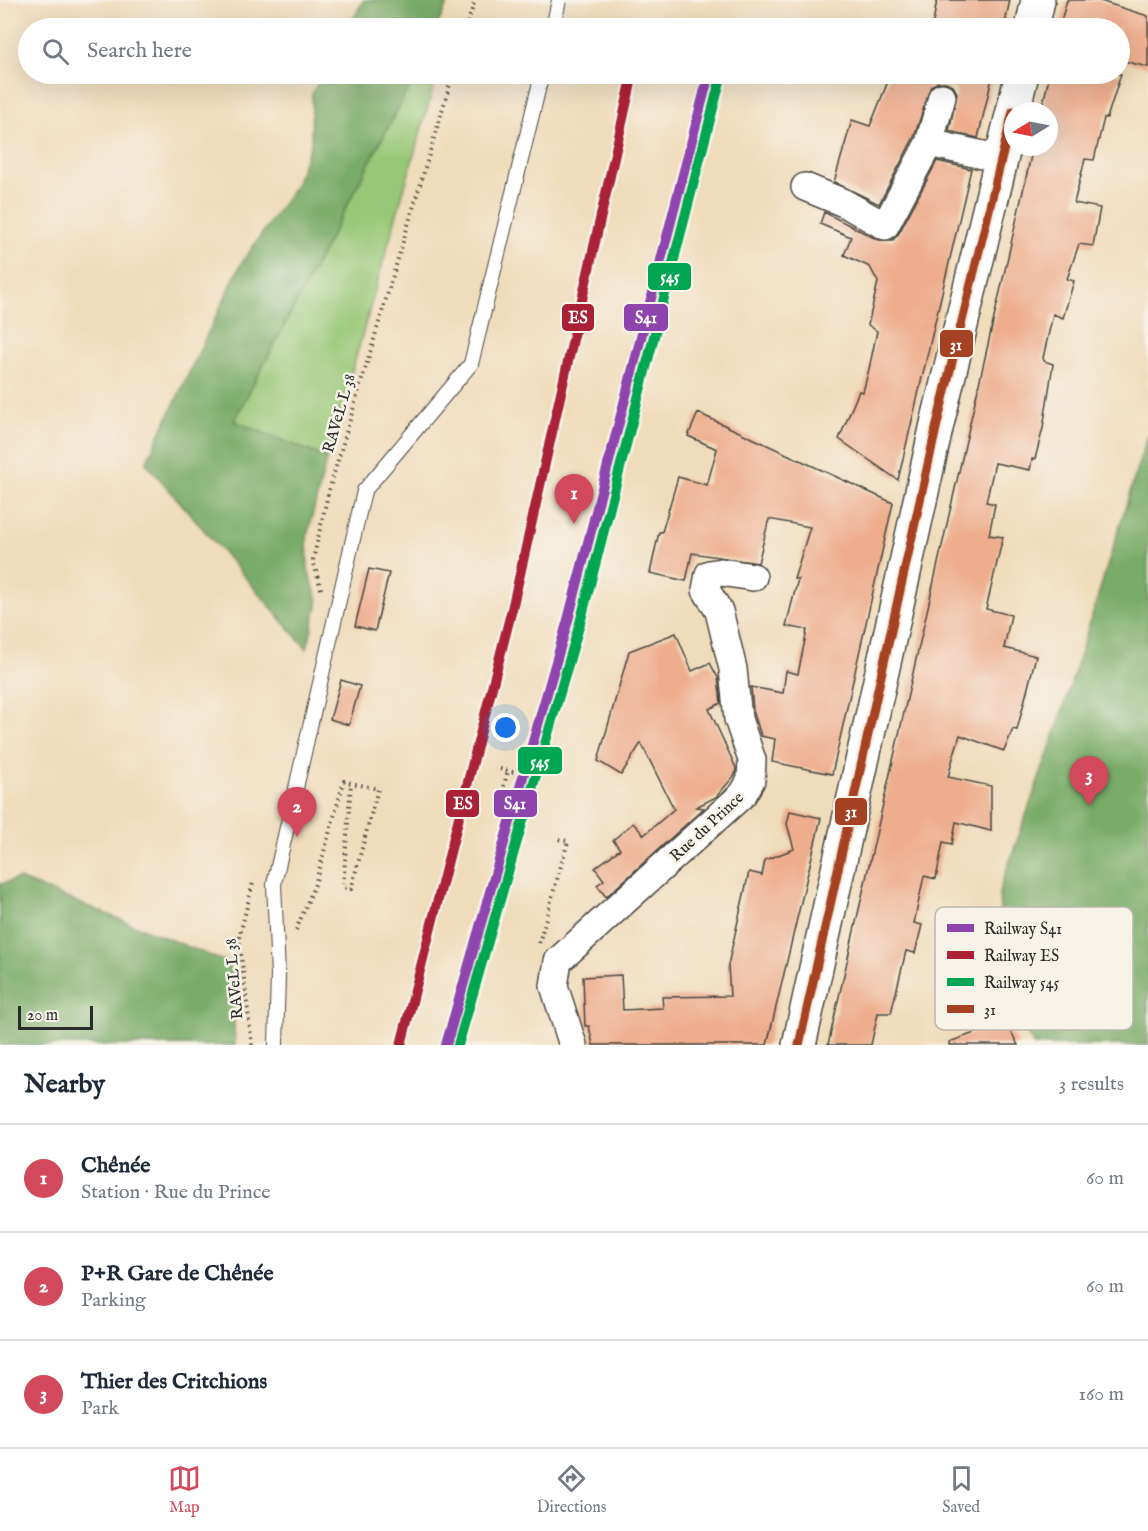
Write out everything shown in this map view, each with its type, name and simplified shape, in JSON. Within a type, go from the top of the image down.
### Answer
[{"type":"main road","points":[[1034,18],[1038,0]]},
{"type":"main road","points":[[799,1045],[937,424],[1020,84]]},
{"type":"street","points":[[805,187],[844,203],[885,225],[929,143],[942,97]]},
{"type":"street","points":[[929,143],[1001,159]]},
{"type":"street","name":"Rue du Prince","points":[[558,961],[743,794],[751,780],[752,760],[738,718],[733,669],[719,611],[706,590],[709,574],[720,572],[753,577]]},
{"type":"street","points":[[558,961],[554,986],[573,1045]]},
{"type":"lane","points":[[556,18],[560,0]]},
{"type":"lane","points":[[276,1045],[278,975],[274,884],[364,491],[471,364],[540,84]]},
{"type":"path","points":[[469,18],[475,0]]},
{"type":"path","name":"RAVeL L 38","points":[[323,598],[313,560],[329,490],[450,84]]},
{"type":"path","points":[[500,769],[518,773]]},
{"type":"path","points":[[501,798],[508,770]]},
{"type":"path","points":[[294,935],[315,884],[344,781],[378,789],[351,889],[343,887],[351,783]]},
{"type":"path","points":[[557,839],[568,841],[535,955],[558,961]]},
{"type":"path","name":"RAVeL L 38","points":[[246,911],[239,938],[252,1045]]},
{"type":"green space","points":[[364,0],[449,0],[441,18],[354,18]]},
{"type":"green space","points":[[318,84],[411,84],[234,421],[327,458],[307,536],[308,569],[318,601],[307,649],[146,463],[241,264],[294,188],[311,144],[312,94]]},
{"type":"green space","points":[[411,84],[434,84],[327,458],[234,421]]},
{"type":"green space","points":[[1148,434],[1148,1045],[1034,1045],[1025,1030],[1133,1030],[1133,907],[1000,907],[999,892],[1060,719]]},
{"type":"green space","points":[[19,879],[231,964],[235,1045],[0,1045],[0,884]]},
{"type":"building","points":[[937,0],[1010,0],[1006,18],[934,18]]},
{"type":"building","points":[[1067,0],[1097,0],[1148,16],[1148,67],[1130,63],[1130,18],[1062,18]]},
{"type":"building","points":[[887,84],[934,84],[931,86],[914,137],[879,204],[834,182],[852,120],[870,126]]},
{"type":"building","points":[[950,84],[991,84],[978,138],[949,131],[957,93]]},
{"type":"building","points":[[1048,84],[1118,84],[1107,118],[1104,118],[1094,160],[1085,159],[1074,203],[1100,208],[1093,246],[1079,244],[1067,279],[1074,281],[1063,318],[1053,314],[1043,358],[1044,361],[1053,364],[1043,428],[1035,459],[1032,459],[1030,470],[995,463],[986,502],[995,504],[989,535],[1003,537],[986,609],[1011,615],[1004,648],[1036,656],[1017,730],[1013,729],[1004,751],[960,735],[948,777],[991,786],[991,831],[956,822],[952,844],[943,842],[936,879],[924,876],[914,923],[922,925],[915,953],[906,951],[891,1013],[878,1013],[871,1045],[828,1045],[1031,156],[1058,156],[1058,102],[1043,102]]},
{"type":"building","points":[[937,161],[971,169],[898,480],[839,439],[859,391],[863,392],[869,369],[877,331],[868,325],[878,282],[870,267],[844,255],[851,237],[820,224],[824,212],[878,240],[893,240],[899,233]]},
{"type":"building","points":[[698,413],[893,503],[832,774],[772,762],[775,739],[761,736],[753,710],[751,687],[783,693],[786,671],[798,674],[807,630],[786,626],[798,579],[794,579],[810,527],[769,519],[758,563],[692,553],[686,581],[650,573],[659,532],[662,532],[678,477],[707,485],[717,449],[688,436]]},
{"type":"building","points":[[369,569],[389,573],[375,631],[355,626]]},
{"type":"building","points":[[676,633],[692,671],[710,663],[718,678],[721,703],[709,709],[736,768],[735,775],[716,797],[696,807],[704,808],[606,897],[597,885],[604,880],[595,868],[620,849],[613,840],[633,823],[644,835],[674,809],[641,743],[621,775],[598,761],[629,651]]},
{"type":"building","points":[[341,680],[360,686],[349,725],[330,719]]},
{"type":"building","points":[[790,811],[821,818],[767,1045],[593,1045],[589,1026],[585,1026],[583,977],[621,975],[623,1010],[663,1008],[662,997],[730,996],[728,965],[749,872],[762,875],[765,860],[794,849],[787,824]]},
{"type":"building","points":[[983,1030],[1010,1030],[1018,1045],[949,1045],[949,1042]]},
{"type":"rail line","name":"ES","points":[[401,1045],[513,605],[631,84]]},
{"type":"rail line","name":"S41","points":[[446,1045],[568,620],[706,84]]},
{"type":"rail line","name":"545","points":[[458,1045],[580,623],[719,84]]},
{"type":"transit line","name":"31","points":[[799,1045],[937,424],[1004,148]]},
{"type":"place","name":"Chênée","points":[[574,524]]},
{"type":"place","name":"Thier des Critchions","points":[[1089,806]]},
{"type":"place","name":"P+R Gare de Chênée","points":[[297,837]]}]
